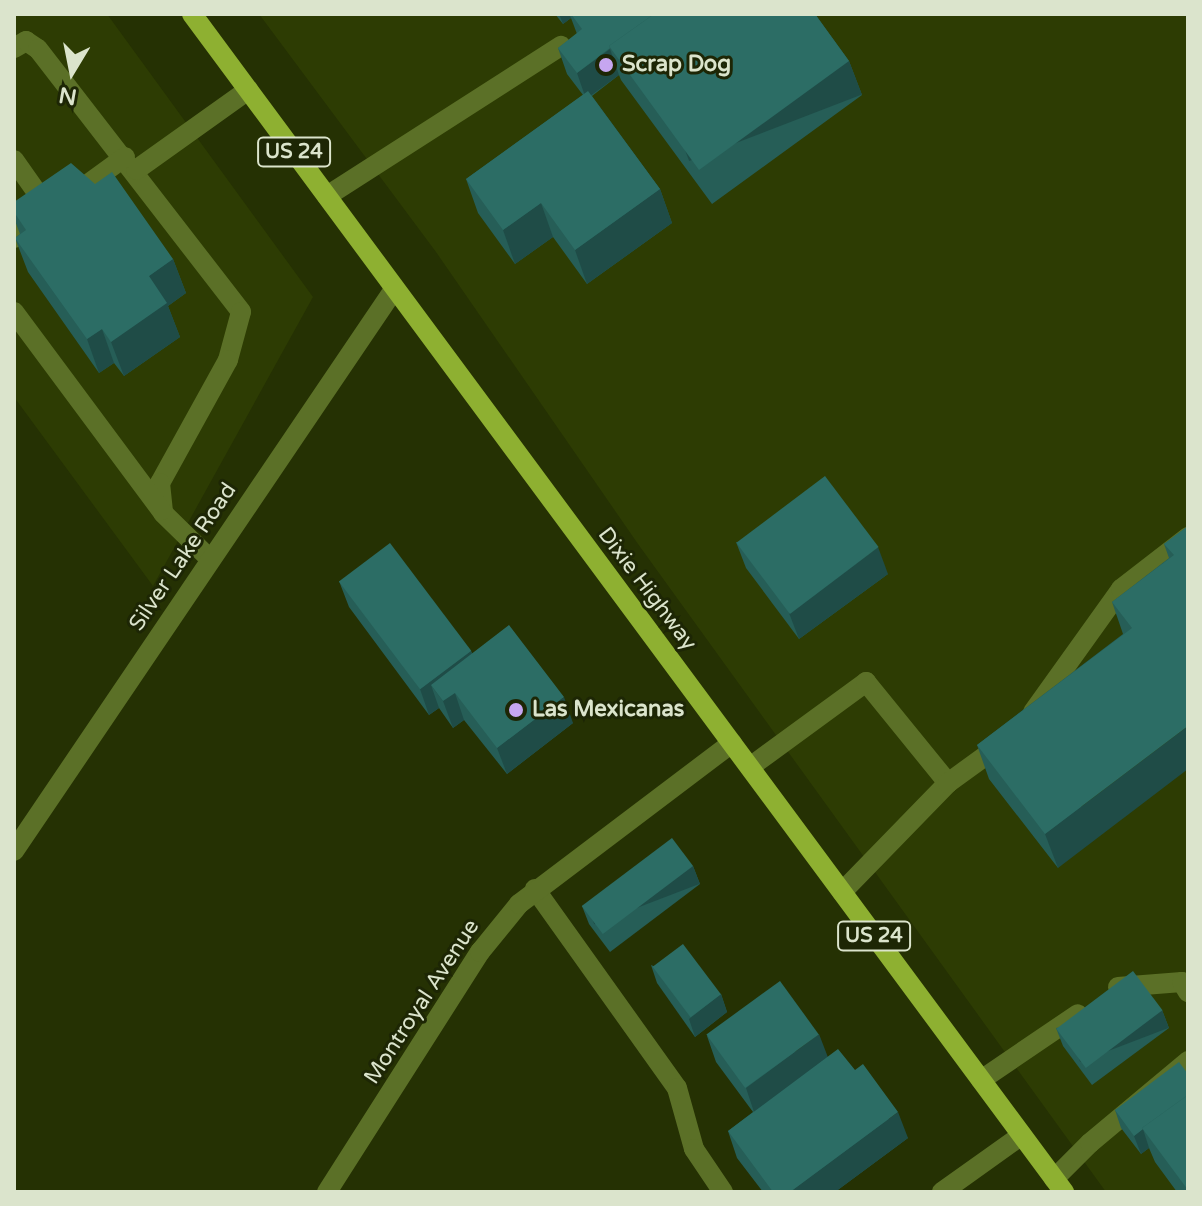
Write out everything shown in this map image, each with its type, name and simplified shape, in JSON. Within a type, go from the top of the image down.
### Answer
[{"type":"main road","name":"Dixie Highway","points":[[192,14],[393,291],[1059,1186]]},
{"type":"street","points":[[14,48],[26,41],[38,49],[130,163],[241,312],[228,360],[160,483],[163,513]]},
{"type":"street","points":[[327,196],[561,46]]},
{"type":"street","points":[[14,238],[50,211],[248,90]]},
{"type":"street","points":[[14,160],[50,211]]},
{"type":"street","name":"Silver Lake Road","points":[[14,851],[393,291]]},
{"type":"street","points":[[14,312],[163,513],[210,559]]},
{"type":"street","points":[[842,892],[948,783],[1019,732],[1121,589],[1188,537]]},
{"type":"street","points":[[750,767],[866,682],[948,783]]},
{"type":"street","name":"Montroyal Avenue","points":[[327,1192],[480,952],[535,889],[732,743]]},
{"type":"street","points":[[535,889],[677,1088],[694,1149],[723,1192]]},
{"type":"street","points":[[981,1080],[1121,985],[1182,982],[1188,992]]},
{"type":"street","points":[[1059,1186],[1090,1143],[1188,1061]]},
{"type":"street","points":[[942,1192],[1022,1135]]},
{"type":"shaded area","points":[[14,14],[107,14],[313,297],[153,586],[14,397]]},
{"type":"shaded area","points":[[259,14],[1188,14],[1188,1192],[1106,1192],[638,544],[436,252]]},
{"type":"building","points":[[571,14],[654,14],[577,73],[558,48],[582,29]]},
{"type":"building","points":[[654,14],[815,14],[849,61],[699,170],[609,46]]},
{"type":"building","points":[[588,91],[660,189],[575,250],[541,203],[503,230],[466,179]]},
{"type":"building","points":[[71,163],[95,184],[112,172],[173,259],[149,276],[167,303],[111,342],[102,329],[87,339],[15,238],[26,230],[14,212],[14,202]]},
{"type":"building","points":[[825,476],[879,547],[790,614],[736,543]]},
{"type":"building","points":[[1188,526],[1188,726],[1045,834],[977,745],[1132,628],[1112,602],[1174,555],[1164,544]]},
{"type":"building","points":[[390,543],[471,651],[420,689],[339,582]]},
{"type":"building","points":[[509,625],[564,697],[497,748],[455,693],[443,701],[431,685]]},
{"type":"building","points":[[672,838],[693,866],[603,934],[582,906]]},
{"type":"building","points":[[683,944],[721,994],[691,1017],[653,967]]},
{"type":"building","points":[[1133,971],[1162,1010],[1086,1068],[1056,1029]]},
{"type":"building","points":[[780,981],[819,1034],[745,1088],[706,1034]]},
{"type":"building","points":[[838,1049],[855,1070],[863,1064],[898,1112],[790,1192],[773,1192],[728,1131]]},
{"type":"building","points":[[1179,1062],[1188,1074],[1188,1095],[1134,1136],[1115,1110]]},
{"type":"building","points":[[1188,1095],[1188,1190],[1142,1128]]},
{"type":"place","name":"Scrap Dog","points":[[606,65]]},
{"type":"place","name":"Las Mexicanas","points":[[516,710]]}]
